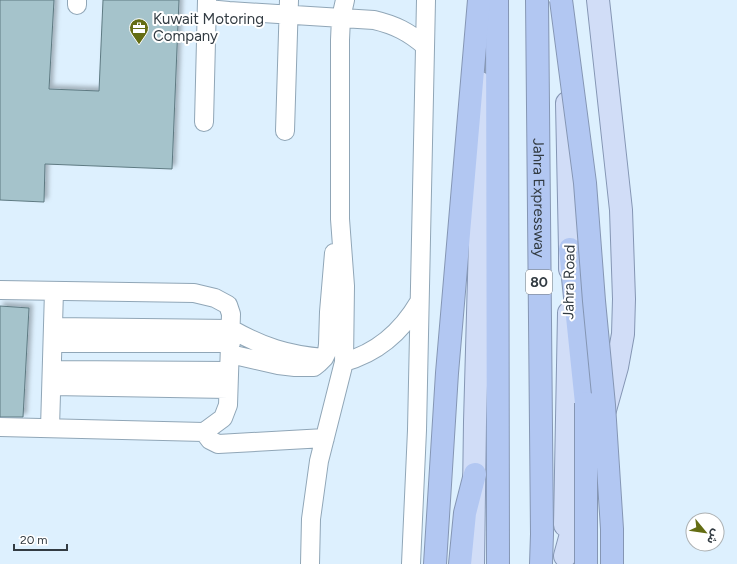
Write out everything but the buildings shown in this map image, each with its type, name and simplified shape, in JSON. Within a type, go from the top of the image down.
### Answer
[{"type":"highway","points":[[435,564],[447,373],[480,0]]},
{"type":"highway","points":[[497,0],[498,564]]},
{"type":"highway","name":"Jahra Expressway","points":[[537,0],[542,526],[541,564]]},
{"type":"highway","points":[[563,0],[585,183],[604,405],[612,529],[612,564]]},
{"type":"highway","points":[[570,248],[586,403],[586,564]]},
{"type":"highway","points":[[460,564],[465,513],[475,474]]},
{"type":"main road","points":[[473,564],[480,242],[480,0]]},
{"type":"main road","name":"Jahra Road","points":[[563,0],[570,248],[565,560]]},
{"type":"main road","points":[[565,560],[617,367],[623,334],[624,298],[621,210],[598,0]]},
{"type":"lane","points":[[310,564],[311,519],[319,461],[344,362],[345,286],[340,219],[340,40],[341,18],[345,0]]},
{"type":"lane","points":[[411,564],[417,430],[426,0]]},
{"type":"lane","points":[[204,122],[207,4],[229,11],[289,8],[341,18],[374,20],[406,32],[425,46]]},
{"type":"lane","points":[[285,131],[289,8]]},
{"type":"lane","points":[[53,335],[230,349],[278,365],[295,367],[314,366],[324,358],[327,352],[331,279],[340,219]]},
{"type":"lane","points":[[0,290],[194,293],[215,298],[228,306],[231,314],[228,405],[223,418],[204,432],[0,427]]},
{"type":"lane","points":[[50,428],[54,291]]},
{"type":"lane","points":[[344,362],[355,359],[384,344],[404,325],[420,302]]},
{"type":"lane","points":[[52,378],[230,349],[248,339],[285,353],[304,357],[324,358]]},
{"type":"lane","points":[[52,378],[228,389]]},
{"type":"lane","points":[[204,432],[210,440],[218,444],[325,438]]},
{"type":"place","name":"Kuwait Motoring Company","points":[[139,45]]}]
